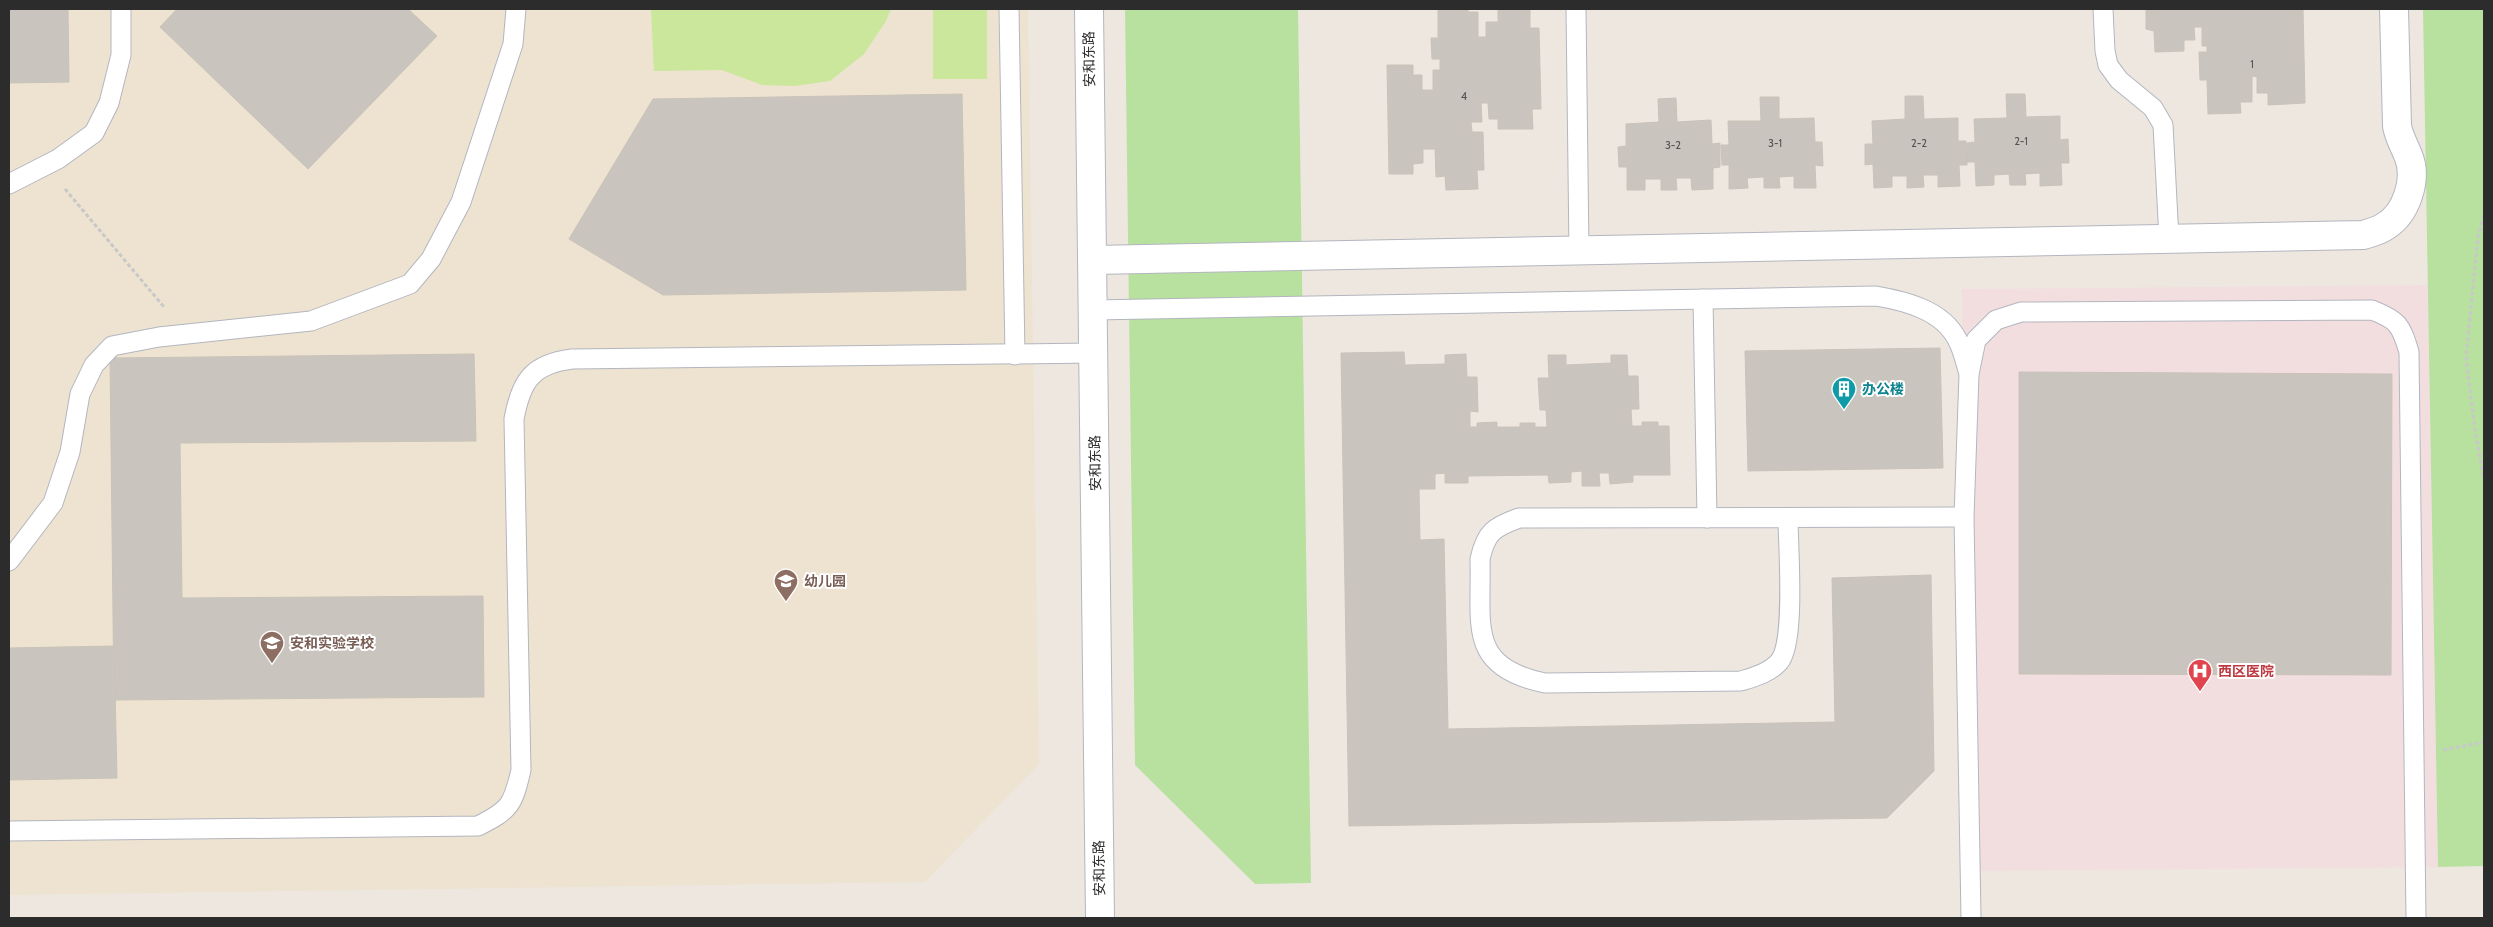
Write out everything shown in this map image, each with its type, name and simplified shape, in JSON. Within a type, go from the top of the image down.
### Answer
[{"type":"street","name":"安和东路","points":[[1088,9],[1093,260],[1100,918]]},
{"type":"street","points":[[1093,260],[2362,235],[2386,226],[2405,206],[2410,188],[2409,156],[2400,141],[2397,126],[2394,9]]},
{"type":"lane","points":[[9,184],[58,159],[94,133],[109,103],[121,55],[121,9]]},
{"type":"lane","points":[[9,561],[53,504],[70,452],[80,394],[94,365],[112,346],[186,334],[311,321],[410,284],[431,260],[461,202],[513,44],[516,9]]},
{"type":"lane","points":[[1009,9],[1015,355]]},
{"type":"lane","points":[[1576,9],[1579,251]]},
{"type":"lane","points":[[2103,9],[2105,51],[2108,65],[2119,80],[2153,108],[2163,125],[2169,239]]},
{"type":"lane","points":[[1093,310],[1876,296],[1917,305],[1941,320],[1957,338],[1970,374]]},
{"type":"lane","points":[[1703,299],[1708,518]]},
{"type":"lane","points":[[1971,918],[1964,517],[1970,374],[1976,340],[1996,320],[2021,312],[2372,310],[2392,317],[2402,328],[2409,352],[2416,918]]},
{"type":"lane","points":[[9,831],[478,826],[501,814],[515,796],[521,770],[514,419],[519,394],[534,372],[554,361],[572,358],[1094,354]]},
{"type":"lane","points":[[1788,518],[1789,632],[1779,662],[1762,674],[1741,681],[1545,683],[1524,679],[1502,667],[1490,655],[1482,641],[1480,559],[1489,533],[1500,525],[1519,518],[1964,517]]},
{"type":"path","points":[[45,166],[186,334]]},
{"type":"path","points":[[2484,215],[2478,236],[2466,358],[2474,430],[2484,480]]},
{"type":"path","points":[[2414,756],[2484,742]]},
{"type":"shaded area","name":"安和实验学校","points":[[9,9],[1028,9],[1039,764],[925,882],[9,895]]},
{"type":"shaded area","name":"西区医院","points":[[2428,285],[2438,867],[1968,871],[1962,289]]},
{"type":"green space","points":[[651,9],[891,9],[886,21],[864,54],[830,81],[795,86],[762,85],[722,70],[654,71]]},
{"type":"green space","points":[[933,9],[987,9],[987,79],[933,79]]},
{"type":"green space","points":[[1125,9],[1298,9],[1311,883],[1255,884],[1135,765]]},
{"type":"green space","points":[[2423,9],[2484,9],[2484,866],[2438,867]]},
{"type":"building","points":[[9,9],[68,9],[69,82],[9,83]]},
{"type":"building","points":[[177,9],[408,9],[437,36],[308,169],[160,27]]},
{"type":"building","points":[[1438,9],[1468,9],[1468,12],[1478,12],[1478,37],[1486,37],[1486,22],[1498,22],[1498,9],[1530,9],[1530,28],[1539,28],[1541,109],[1532,109],[1533,129],[1498,129],[1498,119],[1489,119],[1488,103],[1481,103],[1482,122],[1471,122],[1472,132],[1483,132],[1484,170],[1477,170],[1478,189],[1446,190],[1445,176],[1436,177],[1435,149],[1423,149],[1423,163],[1413,164],[1413,174],[1389,174],[1387,65],[1413,65],[1413,75],[1422,75],[1422,90],[1433,90],[1433,70],[1440,70],[1440,59],[1432,59],[1431,38],[1438,38]]},
{"type":"building","points":[[2146,9],[2303,9],[2305,103],[2268,105],[2268,93],[2257,93],[2257,77],[2252,76],[2252,102],[2240,102],[2241,113],[2208,114],[2207,80],[2200,80],[2199,52],[2207,52],[2207,46],[2202,46],[2202,27],[2194,27],[2195,40],[2184,40],[2184,51],[2155,52],[2154,31],[2146,29]]},
{"type":"building","points":[[962,94],[966,290],[663,295],[569,239],[653,99]]},
{"type":"building","points":[[2006,94],[2025,94],[2026,117],[2060,116],[2060,140],[2068,139],[2069,163],[2061,163],[2062,185],[2040,186],[2040,173],[2025,174],[2026,185],[2010,185],[2009,174],[1994,175],[1994,185],[1976,186],[1975,162],[1967,162],[1967,143],[1975,142],[1974,119],[2007,118]]},
{"type":"building","points":[[1905,96],[1923,96],[1924,119],[1958,118],[1958,141],[1966,141],[1967,165],[1959,165],[1960,186],[1938,187],[1938,175],[1923,175],[1924,187],[1907,188],[1907,176],[1892,176],[1892,187],[1874,188],[1873,164],[1865,165],[1865,144],[1873,144],[1872,121],[1905,119]]},
{"type":"building","points":[[1760,97],[1779,97],[1779,119],[1814,118],[1815,142],[1822,142],[1823,166],[1815,165],[1816,188],[1794,188],[1794,176],[1779,177],[1780,188],[1764,188],[1764,177],[1747,178],[1748,188],[1729,189],[1729,165],[1722,165],[1721,145],[1729,145],[1728,121],[1761,121]]},
{"type":"building","points":[[1676,98],[1677,122],[1711,120],[1712,144],[1720,143],[1720,167],[1713,168],[1713,189],[1692,190],[1691,178],[1676,178],[1677,190],[1661,190],[1661,179],[1645,179],[1645,190],[1627,190],[1627,167],[1619,167],[1618,147],[1626,146],[1626,124],[1659,122],[1658,99]]},
{"type":"building","name":"办公楼","points":[[1940,348],[1943,468],[1748,471],[1745,351]]},
{"type":"building","points":[[1404,352],[1405,365],[1445,364],[1445,355],[1466,354],[1467,377],[1477,377],[1478,412],[1470,411],[1470,427],[1477,427],[1477,423],[1497,422],[1497,427],[1520,427],[1520,423],[1535,423],[1535,427],[1547,427],[1546,410],[1540,410],[1538,378],[1549,378],[1548,355],[1566,355],[1566,365],[1611,363],[1611,355],[1627,355],[1628,376],[1638,376],[1639,409],[1631,409],[1632,426],[1642,426],[1642,422],[1658,422],[1658,426],[1669,426],[1670,475],[1633,475],[1633,482],[1610,484],[1609,473],[1599,473],[1600,486],[1582,486],[1582,471],[1571,472],[1571,482],[1549,483],[1548,475],[1468,476],[1468,483],[1445,483],[1445,473],[1435,474],[1435,489],[1419,489],[1420,540],[1444,539],[1448,729],[1835,722],[1832,578],[1931,575],[1934,771],[1887,818],[1349,826],[1341,353]]},
{"type":"building","points":[[474,354],[476,441],[180,443],[182,598],[483,596],[484,697],[114,700],[110,358]]},
{"type":"building","points":[[2019,372],[2392,374],[2391,675],[2019,674]]},
{"type":"building","points":[[114,646],[117,778],[9,780],[9,648]]},
{"type":"place","name":"办公楼","points":[[1844,410]]},
{"type":"place","name":"幼儿园","points":[[786,602]]},
{"type":"place","name":"安和实验学校","points":[[272,664]]},
{"type":"place","name":"西区医院","points":[[2200,692]]}]
